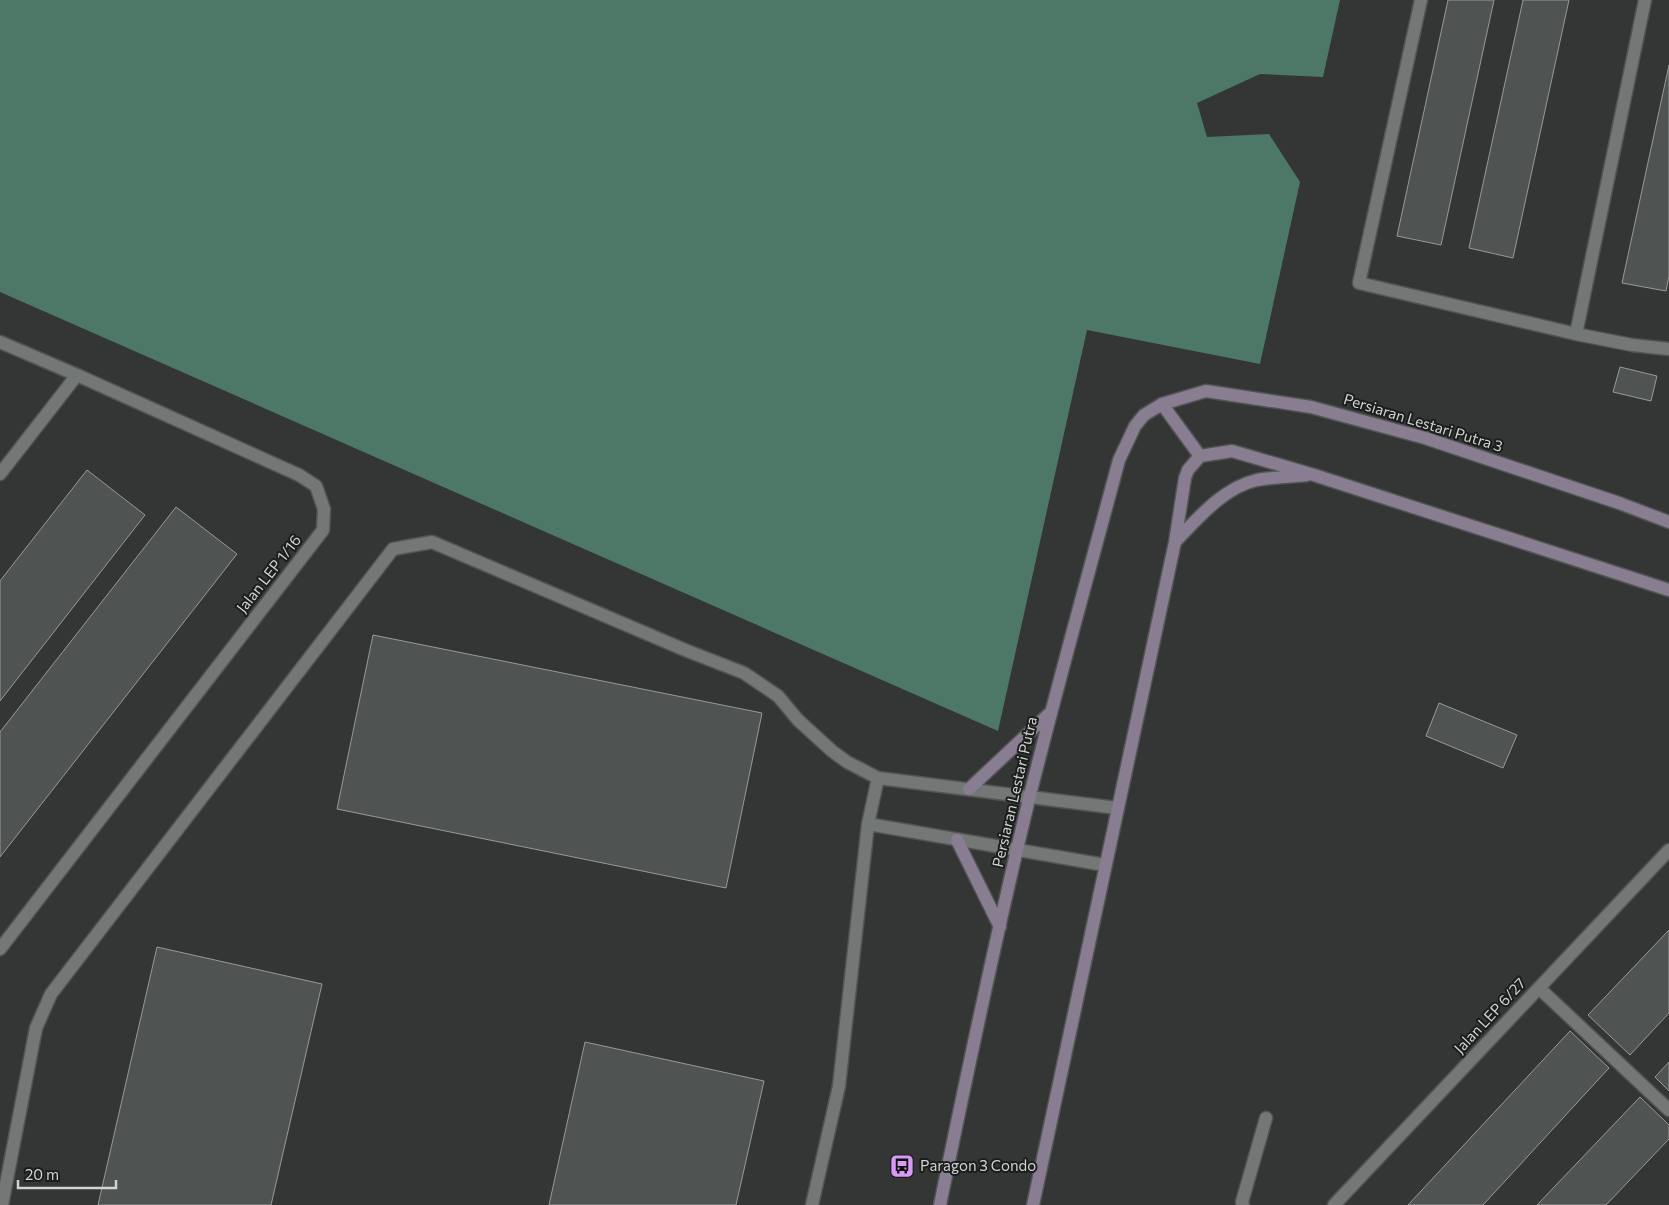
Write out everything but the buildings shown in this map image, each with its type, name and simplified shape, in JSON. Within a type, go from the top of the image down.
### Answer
[{"type":"street","points":[[1421,0],[1359,283],[1576,334],[1632,346],[1669,350]]},
{"type":"street","points":[[1576,334],[1645,0]]},
{"type":"street","name":"Jalan LEP 1/16","points":[[0,342],[299,475],[316,486],[324,509],[324,530],[0,948]]},
{"type":"street","points":[[0,474],[77,375]]},
{"type":"street","name":"Persiaran Lestari Putra 3","points":[[1162,404],[1206,390],[1311,407],[1425,438],[1620,503],[1669,522]]},
{"type":"street","points":[[1162,404],[1200,456]]},
{"type":"street","name":"Persiaran Lestari Putra","points":[[940,1205],[972,1052],[1030,796],[1119,460],[1135,426],[1144,415],[1162,404]]},
{"type":"street","points":[[1033,1205],[1175,542],[1185,478],[1188,470],[1200,456],[1232,451],[1314,475],[1669,590]]},
{"type":"street","points":[[1175,542],[1213,503],[1233,490],[1256,480],[1314,475]]},
{"type":"street","points":[[2,1205],[36,1028],[51,994],[393,549],[432,542],[685,650],[744,673],[778,696],[798,720],[832,751],[847,762],[878,778],[1117,808]]},
{"type":"street","points":[[970,790],[1051,712]]},
{"type":"street","points":[[812,1205],[839,1086],[868,824],[878,778]]},
{"type":"street","points":[[868,824],[1105,865]]},
{"type":"street","points":[[957,840],[1000,927]]},
{"type":"street","name":"Jalan LEP 6/27","points":[[1334,1205],[1669,850]]},
{"type":"street","points":[[1539,988],[1669,1110]]},
{"type":"street","points":[[1243,1205],[1242,1202],[1266,1118]]},
{"type":"green space","points":[[0,0],[1340,0],[1323,77],[1260,74],[1197,103],[1207,137],[1269,134],[1300,182],[1260,364],[1087,330],[998,731],[0,292]]},
{"type":"place","name":"Paragon 3 Condo","points":[[902,1166]]}]
